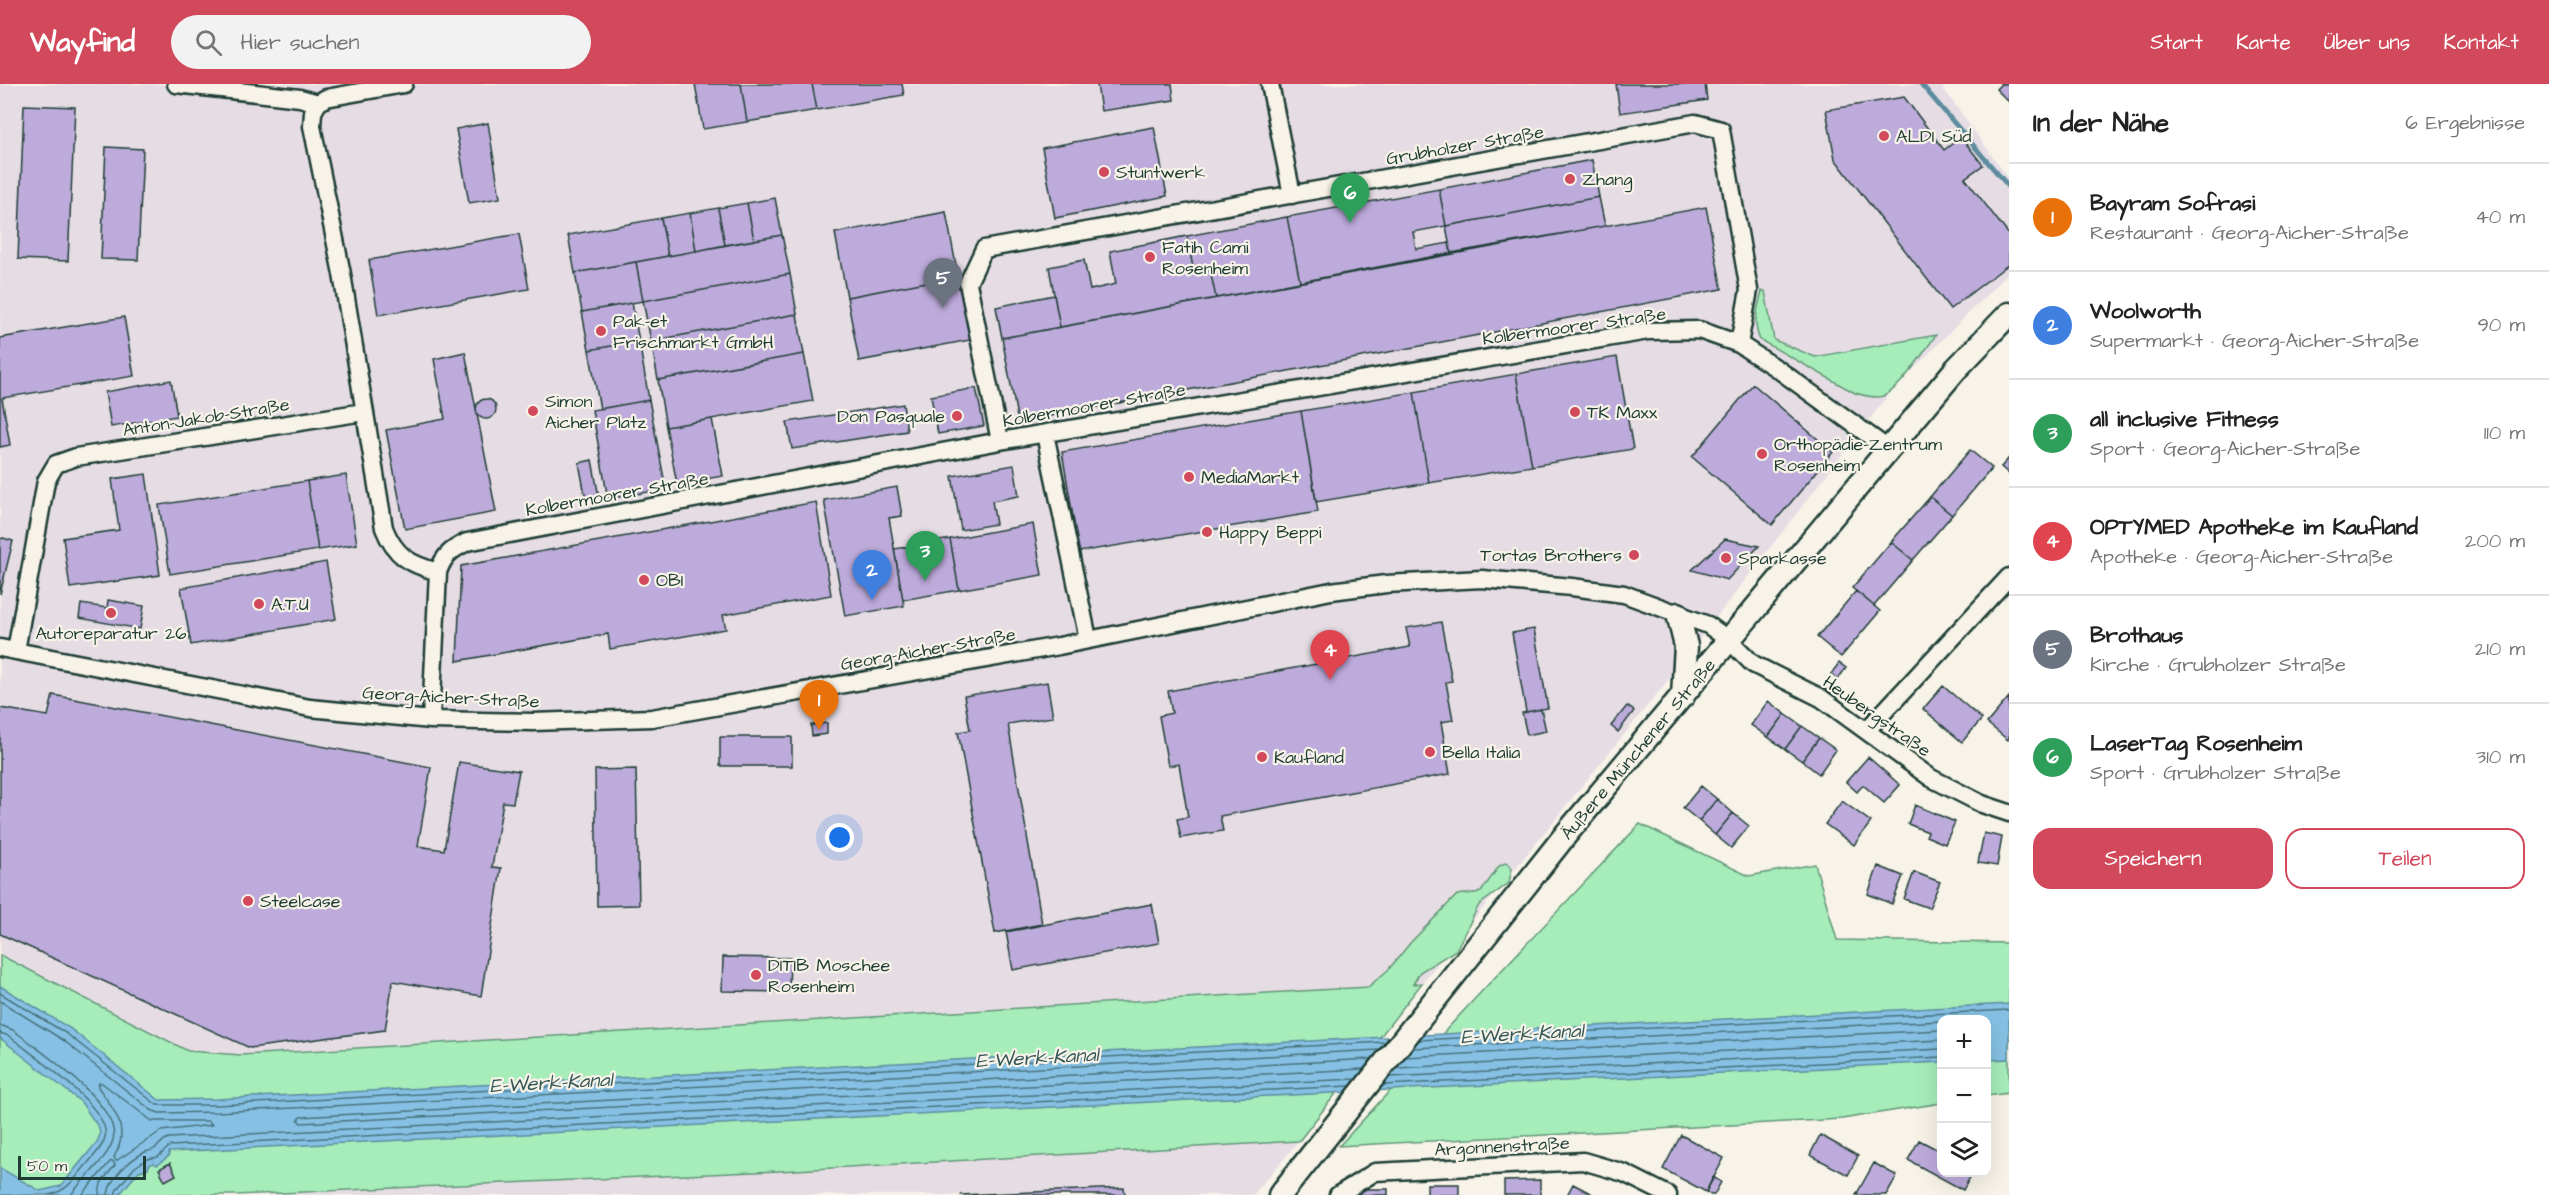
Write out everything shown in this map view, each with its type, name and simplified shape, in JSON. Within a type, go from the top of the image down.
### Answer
[{"type":"main road","name":"Äußere Münchener Straße","points":[[1280,1195],[1559,842],[1730,641],[1888,449],[1970,353],[2009,314]]},
{"type":"main road","points":[[1678,614],[1686,646],[1683,696]]},
{"type":"street","points":[[176,84],[300,98],[318,103]]},
{"type":"street","points":[[404,84],[326,98],[318,103],[313,112],[312,126],[342,274],[384,528],[391,545],[404,558],[418,566],[438,572],[431,720]]},
{"type":"street","points":[[1270,84],[1293,195]]},
{"type":"street","name":"Grubholzer Straße","points":[[1000,441],[968,283],[984,249],[1695,123],[1721,130],[1749,290],[1739,344]]},
{"type":"street","name":"Kolbermoorer Straße","points":[[438,572],[443,559],[450,550],[467,542],[1000,441],[1648,331],[1699,330],[1739,344],[1888,449]]},
{"type":"street","name":"Anton-Jakob-Straße","points":[[8,649],[46,481],[56,464],[76,457],[364,412]]},
{"type":"street","points":[[1045,434],[1088,639]]},
{"type":"street","points":[[1867,730],[2009,577]]},
{"type":"street","name":"Georg-Aicher-Straße","points":[[8,649],[310,708],[431,720],[533,722],[652,718],[1088,639],[1331,591],[1386,584],[1482,579],[1624,594],[1708,625],[1730,641]]},
{"type":"street","name":"Heubergstraße","points":[[1730,641],[1753,664],[1821,698],[1932,778],[1982,804],[2009,813]]},
{"type":"street","name":"Argonnenstraße","points":[[1338,1195],[1375,1172],[1583,1161],[1624,1173],[1668,1195]]},
{"type":"shaded area","points":[[0,84],[1940,84],[2009,179],[2009,272],[1889,394],[1661,689],[1422,983],[241,1055],[189,1051],[0,955]]},
{"type":"shaded area","points":[[1299,1141],[1253,1195],[235,1195],[779,1171]]},
{"type":"green space","points":[[1762,291],[1765,291],[1774,340],[1815,357],[1936,335],[1912,369],[1890,392],[1876,397],[1855,393],[1760,340],[1756,322]]},
{"type":"green space","points":[[1640,824],[1749,876],[1815,864],[1837,940],[2009,943],[2009,1093],[1991,1095],[1991,1015],[1937,1015],[1937,1104],[1842,1119],[1339,1146]]},
{"type":"green space","points":[[1507,862],[1512,868],[1509,883],[1479,905],[1456,950],[1420,972],[1413,984],[1422,983],[1299,1141],[779,1171],[235,1195],[0,1195],[0,955],[188,1051],[241,1055],[1368,987],[1388,970],[1411,942],[1457,895],[1481,892],[1499,866]]},
{"type":"water","name":"E-Werk-Kanal","points":[[0,986],[71,1029],[159,1100],[217,1099],[2009,1004],[2009,1059],[1991,1060],[1991,1015],[1937,1015],[1937,1062],[169,1152],[169,1156],[157,1165],[154,1163],[149,1165],[148,1169],[139,1171],[119,1195],[0,1195],[0,1168],[40,1191],[61,1186],[97,1142],[100,1135],[99,1128],[81,1102],[0,1038]]},
{"type":"building","points":[[695,84],[741,84],[747,122],[703,129]]},
{"type":"building","points":[[741,84],[812,84],[817,110],[747,122]]},
{"type":"building","points":[[812,84],[902,84],[904,95],[817,110]]},
{"type":"building","points":[[1097,84],[1172,84],[1174,100],[1101,111]]},
{"type":"building","points":[[1616,84],[1705,84],[1707,100],[1620,113]]},
{"type":"building","points":[[2001,84],[2009,84],[2009,102],[1996,89]]},
{"type":"building","points":[[1904,97],[1944,150],[1961,137],[1983,165],[1965,178],[2009,235],[2009,264],[1950,309],[1835,159],[1826,110]]},
{"type":"building","points":[[24,105],[75,107],[68,261],[18,259]]},
{"type":"building","points":[[488,123],[500,198],[469,203],[456,129]]},
{"type":"building","name":"Stuntwerk","points":[[1154,127],[1167,196],[1055,218],[1042,148]]},
{"type":"building","points":[[106,147],[143,149],[138,260],[101,259]]},
{"type":"building","points":[[1592,160],[1599,197],[1446,226],[1439,189]]},
{"type":"building","points":[[1439,189],[1446,226],[1413,232],[1416,249],[1449,243],[1451,253],[1300,282],[1287,217]]},
{"type":"building","points":[[1599,197],[1605,226],[1451,253],[1446,226]]},
{"type":"building","points":[[775,198],[782,235],[754,240],[747,203]]},
{"type":"building","points":[[747,203],[754,240],[725,245],[718,208]]},
{"type":"building","points":[[1706,207],[1722,289],[1018,422],[1002,338]]},
{"type":"building","points":[[718,208],[725,245],[696,251],[690,213]]},
{"type":"building","points":[[946,212],[958,276],[847,297],[835,233]]},
{"type":"building","points":[[690,213],[696,251],[668,256],[661,218]]},
{"type":"building","points":[[1287,217],[1300,282],[1216,298],[1210,270],[1194,273],[1187,236]]},
{"type":"building","points":[[661,218],[668,256],[575,273],[568,235]]},
{"type":"building","points":[[519,234],[529,289],[378,315],[369,260]]},
{"type":"building","points":[[782,235],[790,274],[643,301],[636,262]]},
{"type":"building","points":[[1187,236],[1194,273],[1210,270],[1216,298],[1060,327],[1049,267],[1084,260],[1090,290],[1116,284],[1110,251]]},
{"type":"building","points":[[636,262],[643,301],[582,312],[575,273]]},
{"type":"building","points":[[790,274],[797,314],[651,341],[643,301]]},
{"type":"building","points":[[958,276],[970,340],[859,361],[847,297]]},
{"type":"building","points":[[1054,295],[1060,327],[1002,338],[996,307]]},
{"type":"building","points":[[632,303],[639,341],[589,350],[582,312]]},
{"type":"building","points":[[797,314],[804,354],[658,380],[651,341]]},
{"type":"building","points":[[124,317],[134,376],[2,398],[10,445],[0,447],[0,338]]},
{"type":"building","points":[[639,341],[649,400],[600,409],[589,350]]},
{"type":"building","points":[[465,352],[496,512],[405,529],[386,430],[445,419],[434,359]]},
{"type":"building","points":[[804,354],[813,401],[666,427],[658,380]]},
{"type":"building","name":"TK Maxx","points":[[1617,357],[1633,449],[1532,466],[1516,374]]},
{"type":"building","points":[[1516,374],[1532,466],[1429,483],[1414,392]]},
{"type":"building","points":[[171,380],[177,416],[111,427],[105,392]]},
{"type":"building","name":"Orthopädie-Zentrum Rosenheim","points":[[1753,384],[1833,452],[1772,525],[1692,457]]},
{"type":"building","points":[[976,388],[984,426],[938,434],[931,396]]},
{"type":"building","points":[[1414,392],[1429,483],[1316,502],[1301,411]]},
{"type":"building","points":[[486,399],[493,402],[496,409],[493,416],[486,419],[479,416],[476,409],[479,402]]},
{"type":"building","points":[[649,400],[666,489],[608,499],[592,410]]},
{"type":"building","points":[[903,404],[907,431],[792,449],[787,422]]},
{"type":"building","name":"MediaMarkt","points":[[1301,411],[1318,512],[1079,552],[1062,452]]},
{"type":"building","points":[[712,419],[723,476],[677,484],[666,427]]},
{"type":"building","points":[[1970,450],[1992,468],[1952,515],[1930,497]]},
{"type":"building","points":[[2009,458],[2009,474],[2001,467]]},
{"type":"building","points":[[592,460],[599,497],[586,500],[579,463]]},
{"type":"building","points":[[1014,465],[1019,496],[992,501],[996,524],[961,530],[952,476]]},
{"type":"building","points":[[146,474],[160,575],[70,588],[63,538],[119,530],[112,479]]},
{"type":"building","points":[[346,475],[357,544],[318,550],[307,481]]},
{"type":"building","points":[[307,481],[318,550],[170,574],[159,505]]},
{"type":"building","points":[[897,487],[902,516],[889,518],[904,606],[845,616],[824,500]]},
{"type":"building","points":[[1930,497],[1952,515],[1913,560],[1891,542]]},
{"type":"building","name":"OBI","points":[[816,502],[831,595],[723,615],[726,629],[610,649],[608,634],[457,661],[461,566]]},
{"type":"building","points":[[1033,524],[1042,575],[959,590],[950,539]]},
{"type":"building","points":[[0,539],[13,541],[0,594]]},
{"type":"building","points":[[950,539],[959,590],[903,600],[894,549]]},
{"type":"building","name":"Sparkasse","points":[[1725,539],[1759,546],[1727,580],[1692,570]]},
{"type":"building","points":[[1891,542],[1913,560],[1874,606],[1852,588]]},
{"type":"building","name":"A.T.U","points":[[326,562],[336,619],[191,645],[181,588]]},
{"type":"building","points":[[1856,591],[1880,611],[1841,657],[1817,637]]},
{"type":"building","name":"Autoreparatur 26","points":[[108,600],[144,606],[140,629],[79,618],[81,604],[107,608]]},
{"type":"building","points":[[1441,622],[1452,681],[1446,682],[1453,720],[1441,722],[1450,774],[1220,816],[1223,831],[1181,838],[1177,819],[1188,817],[1179,764],[1168,766],[1159,716],[1172,713],[1168,691],[1410,647],[1406,628]]},
{"type":"building","points":[[1534,629],[1548,708],[1526,712],[1512,633]]},
{"type":"building","points":[[1839,663],[1846,668],[1838,679],[1831,674]]},
{"type":"building","points":[[1047,682],[1053,717],[1008,724],[1042,924],[995,933],[958,732],[970,730],[964,696]]},
{"type":"building","points":[[1943,686],[1982,719],[1962,742],[1923,709]]},
{"type":"building","name":"Steelcase","points":[[53,695],[431,767],[418,846],[444,850],[459,762],[519,771],[513,803],[503,802],[492,867],[501,868],[481,996],[393,981],[385,1030],[250,1048],[0,934],[0,708],[48,716]]},
{"type":"building","points":[[2009,697],[2009,739],[2008,740],[1987,723]]},
{"type":"building","points":[[1768,701],[1785,714],[1768,737],[1751,725]]},
{"type":"building","points":[[1627,706],[1634,711],[1618,732],[1611,726]]},
{"type":"building","points":[[1541,709],[1546,731],[1527,735],[1522,713]]},
{"type":"building","points":[[1785,714],[1802,726],[1785,749],[1768,737]]},
{"type":"building","points":[[827,723],[827,734],[812,736],[811,725]]},
{"type":"building","points":[[1802,726],[1819,738],[1802,761],[1785,749]]},
{"type":"building","points":[[720,737],[792,737],[792,766],[720,766]]},
{"type":"building","points":[[1819,738],[1836,750],[1819,774],[1802,761]]},
{"type":"building","points":[[1868,757],[1900,785],[1884,803],[1863,785],[1857,792],[1846,782]]},
{"type":"building","points":[[636,769],[639,905],[597,906],[595,770]]},
{"type":"building","points":[[1701,786],[1717,799],[1699,821],[1683,808]]},
{"type":"building","points":[[1717,799],[1733,813],[1715,835],[1699,821]]},
{"type":"building","points":[[1842,801],[1871,822],[1854,845],[1825,824]]},
{"type":"building","points":[[1915,805],[1955,822],[1945,844],[1926,836],[1928,832],[1908,824]]},
{"type":"building","points":[[1733,813],[1749,826],[1731,848],[1715,835]]},
{"type":"building","points":[[1984,833],[2002,837],[1997,866],[1978,863]]},
{"type":"building","points":[[1878,866],[1903,876],[1892,904],[1868,894]]},
{"type":"building","points":[[1914,872],[1940,882],[1929,908],[1904,899]]},
{"type":"building","points":[[1152,904],[1159,943],[1013,970],[1006,932]]},
{"type":"building","name":"DITIB Moschee Rosenheim","points":[[723,957],[790,958],[789,992],[722,991]]},
{"type":"building","points":[[1681,1135],[1724,1158],[1706,1192],[1663,1169]]},
{"type":"building","points":[[1820,1135],[1858,1156],[1848,1175],[1810,1155]]},
{"type":"building","points":[[1919,1140],[1937,1149],[1937,1176],[1908,1160]]},
{"type":"building","points":[[170,1163],[176,1175],[165,1181],[159,1169]]},
{"type":"building","points":[[1874,1163],[1897,1176],[1886,1195],[1856,1195]]},
{"type":"building","points":[[1713,1177],[1721,1182],[1714,1195],[1711,1195],[1706,1192]]},
{"type":"building","points":[[1939,1177],[1970,1177],[1963,1190]]},
{"type":"building","points":[[1540,1180],[1540,1195],[1504,1195],[1504,1181]]},
{"type":"building","points":[[1427,1184],[1459,1184],[1459,1195],[1427,1195]]},
{"type":"building","points":[[1573,1184],[1594,1195],[1567,1195]]},
{"type":"building","points":[[1124,1188],[1125,1195],[960,1195]]},
{"type":"building","points":[[1355,1189],[1388,1189],[1388,1195],[1355,1195]]},
{"type":"waterway","points":[[1921,84],[2009,187]]},
{"type":"place","name":"ALDI Süd","points":[[1884,136]]},
{"type":"place","name":"Stuntwerk","points":[[1104,172]]},
{"type":"place","name":"Zhang","points":[[1570,179]]},
{"type":"place","name":"LaserTag Rosenheim","points":[[1350,223]]},
{"type":"place","name":"Fatih Cami Rosenheim","points":[[1150,257]]},
{"type":"place","name":"Brothaus","points":[[943,308]]},
{"type":"place","name":"Pak-et Frischmarkt GmbH","points":[[601,331]]},
{"type":"place","name":"Simon Aicher Platz","points":[[533,411]]},
{"type":"place","name":"TK Maxx","points":[[1575,412]]},
{"type":"place","name":"Don Pasquale","points":[[957,416]]},
{"type":"place","name":"Orthopädie-Zentrum Rosenheim","points":[[1762,454]]},
{"type":"place","name":"MediaMarkt","points":[[1189,477]]},
{"type":"place","name":"Happy Beppi","points":[[1207,532]]},
{"type":"place","name":"Tortas Brothers","points":[[1634,555]]},
{"type":"place","name":"Sparkasse","points":[[1726,558]]},
{"type":"place","name":"OBI","points":[[644,580]]},
{"type":"place","name":"all inclusive Fitness","points":[[925,581]]},
{"type":"place","name":"Woolworth","points":[[872,600]]},
{"type":"place","name":"A.T.U","points":[[259,604]]},
{"type":"place","name":"Autoreparatur 26","points":[[111,613]]},
{"type":"place","name":"OPTYMED Apotheke im Kaufland","points":[[1330,680]]},
{"type":"place","name":"Bayram Sofrasi","points":[[819,730]]},
{"type":"place","name":"Bella Italia","points":[[1430,752]]},
{"type":"place","name":"Kaufland","points":[[1262,757]]},
{"type":"place","name":"Steelcase","points":[[248,901]]},
{"type":"place","name":"DITIB Moschee Rosenheim","points":[[756,975]]}]
